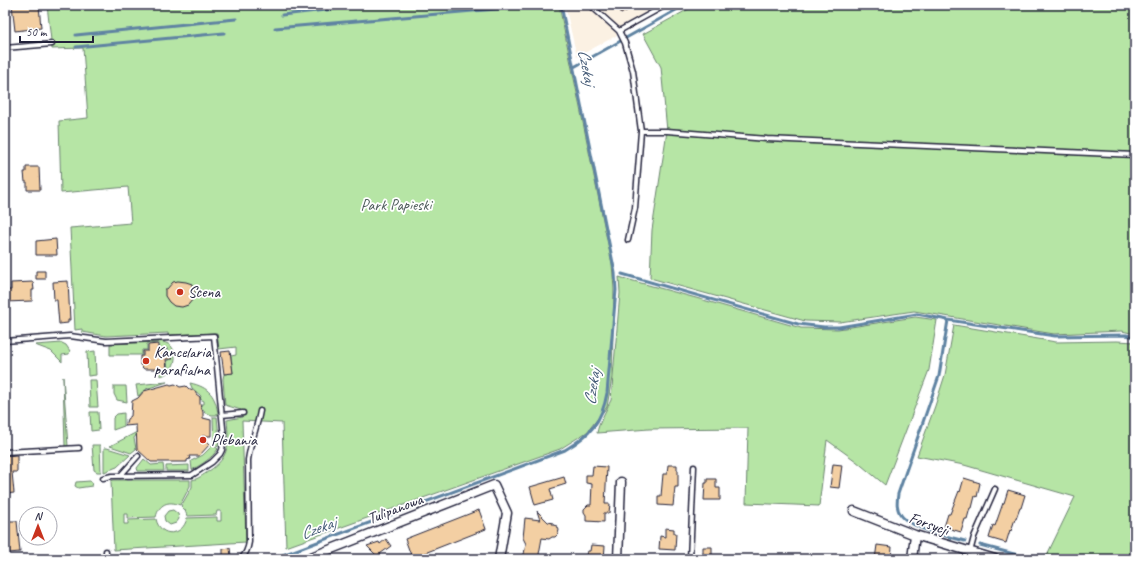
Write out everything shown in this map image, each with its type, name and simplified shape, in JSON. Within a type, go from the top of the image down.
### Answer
[{"type":"street","points":[[618,559],[621,482]]},
{"type":"street","name":"Tulipanowa","points":[[306,559],[494,485],[507,513],[499,559]]},
{"type":"street","name":"Forsycji","points":[[854,511],[915,535],[995,559]]},
{"type":"street","points":[[912,559],[915,535]]},
{"type":"lane","points":[[590,5],[620,33],[625,43],[633,71],[642,131],[635,208],[628,240]]},
{"type":"lane","points":[[620,33],[666,5]]},
{"type":"lane","points":[[5,48],[52,44]]},
{"type":"lane","points":[[642,131],[667,131],[775,139],[1135,155]]},
{"type":"lane","points":[[5,341],[70,336],[106,340],[214,336],[224,438],[222,450],[212,462],[195,474],[189,476],[120,476],[103,478]]},
{"type":"lane","points":[[241,559],[245,556],[248,550],[249,542],[249,450],[258,424],[260,411]]},
{"type":"lane","points":[[222,415],[244,413]]},
{"type":"lane","points":[[5,452],[79,448]]},
{"type":"lane","points":[[120,476],[138,456]]},
{"type":"lane","points":[[690,559],[694,467]]},
{"type":"lane","points":[[970,552],[974,537],[995,489]]},
{"type":"lane","points":[[106,551],[106,559]]},
{"type":"shaded area","points":[[565,5],[673,5],[577,57]]},
{"type":"green space","name":"Park Papieski","points":[[47,5],[559,5],[612,264],[614,289],[612,377],[607,407],[587,432],[560,449],[286,547],[282,423],[242,421],[246,542],[114,550],[111,481],[114,480],[190,480],[190,486],[180,505],[172,503],[165,504],[159,509],[156,517],[128,518],[128,514],[124,514],[124,524],[128,524],[128,520],[156,519],[162,530],[172,533],[181,529],[187,518],[217,517],[217,521],[221,521],[221,511],[217,511],[216,515],[187,516],[185,510],[181,506],[192,487],[192,480],[200,477],[216,466],[224,455],[228,443],[227,420],[242,417],[241,410],[225,405],[223,379],[224,374],[233,373],[231,356],[236,355],[236,347],[219,349],[217,333],[168,335],[168,333],[106,336],[82,332],[82,329],[75,330],[70,228],[131,223],[128,187],[61,193],[59,121],[88,118],[83,48],[52,49]]},
{"type":"green space","points":[[696,5],[1135,5],[1135,334],[1122,331],[1054,334],[914,311],[840,322],[805,321],[650,278],[652,230],[667,131],[661,67],[643,34]]},
{"type":"green space","points":[[619,277],[801,328],[838,329],[915,317],[937,320],[929,370],[885,485],[827,440],[819,506],[746,503],[748,428],[649,429],[597,433],[611,400],[620,293]]},
{"type":"green space","points":[[954,325],[1056,342],[1135,342],[1135,559],[1045,559],[1075,497],[964,465],[917,456],[945,375]]},
{"type":"green space","points":[[159,341],[167,343],[171,346],[175,355],[172,369],[165,375],[160,376],[160,372],[168,369],[167,360],[170,360],[168,349],[159,349],[159,343],[147,344],[147,350],[142,350],[142,355],[110,355],[110,344]]},
{"type":"green space","points":[[62,343],[66,345],[70,351],[69,354],[62,355],[62,362],[51,351],[35,345]]},
{"type":"green space","points":[[95,351],[96,375],[88,376],[87,352]]},
{"type":"green space","points":[[63,377],[68,446],[65,446]]},
{"type":"green space","points":[[89,380],[96,380],[98,407],[90,407]]},
{"type":"green space","points":[[167,382],[146,389],[146,391],[142,392],[138,396],[136,385]]},
{"type":"green space","points":[[190,383],[202,387],[210,393],[217,408],[218,415],[205,413],[204,410],[201,409],[201,404],[204,404],[204,401],[200,399],[201,396],[192,388]]},
{"type":"green space","points":[[114,386],[126,386],[127,402],[117,400],[114,394]]},
{"type":"green space","points":[[90,412],[98,412],[99,430],[91,431]]},
{"type":"green space","points":[[124,413],[124,426],[113,430],[113,418],[117,414]]},
{"type":"green space","points":[[213,417],[217,417],[219,438],[218,447],[214,444]]},
{"type":"green space","points":[[139,431],[134,438],[136,449],[131,453],[110,446]]},
{"type":"green space","points":[[92,445],[100,445],[101,472],[94,470]]},
{"type":"green space","points":[[213,445],[218,449],[215,453],[192,470],[191,461],[203,455]]},
{"type":"green space","points":[[104,448],[130,455],[117,467],[104,472]]},
{"type":"green space","points":[[144,459],[151,465],[163,464],[164,471],[138,471],[137,468]]},
{"type":"green space","points":[[189,465],[189,471],[166,471],[166,466]]},
{"type":"green space","points":[[90,481],[93,483],[92,486],[78,488],[75,486],[76,482]]},
{"type":"green space","points":[[173,510],[178,514],[179,519],[176,523],[170,525],[165,521],[164,516],[168,511]]},
{"type":"building","points":[[12,5],[39,5],[41,28],[15,31]]},
{"type":"building","points":[[616,5],[637,5],[621,14]]},
{"type":"building","points":[[26,167],[39,167],[40,190],[27,190],[27,182],[25,182],[24,172],[26,172]]},
{"type":"building","points":[[56,239],[57,255],[36,255],[36,241]]},
{"type":"building","points":[[36,271],[45,271],[45,279],[36,279]]},
{"type":"building","points":[[68,281],[70,320],[68,320],[68,323],[59,324],[57,300],[54,300],[53,282]]},
{"type":"building","name":"Scena","points":[[178,281],[192,284],[192,287],[195,287],[193,299],[188,305],[182,307],[174,306],[165,296],[165,289],[167,289],[173,282]]},
{"type":"building","points":[[33,282],[34,290],[32,290],[32,301],[5,302],[5,292],[6,290],[11,290],[11,283]]},
{"type":"building","points":[[158,344],[158,350],[167,350],[167,353],[173,359],[166,359],[167,369],[144,369],[140,365],[140,356],[143,356],[143,351],[148,351],[148,345]]},
{"type":"building","points":[[230,351],[233,373],[224,374],[221,352]]},
{"type":"building","points":[[169,384],[175,384],[180,387],[186,386],[196,392],[196,394],[200,397],[203,418],[211,420],[211,436],[202,436],[210,444],[199,456],[189,456],[190,459],[187,460],[187,462],[151,462],[137,449],[136,425],[125,426],[127,419],[131,416],[132,401],[138,398],[144,391]]},
{"type":"building","points":[[5,455],[17,456],[17,472],[12,472],[14,493],[5,494]]},
{"type":"building","points":[[833,464],[842,465],[839,488],[830,487]]},
{"type":"building","points":[[668,465],[677,465],[678,470],[678,487],[675,487],[673,506],[658,505],[658,496],[661,496],[663,474],[667,474]]},
{"type":"building","points":[[593,466],[607,467],[605,504],[610,504],[609,513],[604,513],[604,522],[586,521],[586,515],[584,512],[584,509],[588,505],[591,505],[592,484],[586,483],[586,475],[592,475]]},
{"type":"building","points":[[564,477],[566,484],[550,489],[553,500],[535,505],[530,487]]},
{"type":"building","points":[[964,478],[980,483],[977,497],[975,496],[972,508],[970,508],[961,532],[944,527],[948,514],[950,514],[959,491],[960,492]]},
{"type":"building","points":[[707,479],[716,479],[716,488],[720,488],[720,500],[704,500],[705,483],[707,483]]},
{"type":"building","points":[[1008,490],[1025,495],[1006,543],[989,538]]},
{"type":"building","points":[[479,510],[486,529],[412,558],[405,539]]},
{"type":"building","points":[[537,511],[548,522],[557,526],[559,530],[558,534],[549,539],[542,538],[539,554],[544,559],[523,559],[526,544],[523,538],[525,518],[540,520]]},
{"type":"building","points":[[8,521],[17,521],[18,546],[19,546],[20,552],[9,553]]},
{"type":"building","points":[[665,528],[674,529],[674,533],[676,533],[675,550],[659,549],[660,536],[665,537]]},
{"type":"building","points":[[386,539],[391,546],[377,556],[367,546],[379,542],[380,544]]},
{"type":"building","points":[[591,545],[605,546],[604,559],[581,559],[588,551],[590,551]]},
{"type":"building","points":[[877,545],[892,547],[891,559],[875,559]]},
{"type":"building","points":[[703,547],[712,547],[712,559],[703,559]]},
{"type":"building","points":[[230,548],[231,556],[223,556],[223,549]]},
{"type":"waterway","points":[[282,15],[369,5]]},
{"type":"waterway","points":[[533,6],[545,5]]},
{"type":"waterway","name":"Czekaj","points":[[272,559],[565,450],[588,433],[598,420],[602,412],[607,393],[616,290],[615,273],[561,5]]},
{"type":"waterway","points":[[574,67],[685,5]]},
{"type":"waterway","points":[[275,28],[508,8]]},
{"type":"waterway","points":[[76,35],[236,19]]},
{"type":"waterway","points":[[76,47],[224,33]]},
{"type":"waterway","points":[[622,274],[798,324],[839,327],[917,314],[1055,336],[1126,335],[1135,337]]},
{"type":"waterway","points":[[948,320],[939,376],[898,494],[897,505],[901,515],[913,524],[930,531],[965,541]]},
{"type":"waterway","points":[[980,545],[1033,559]]},
{"type":"place","name":"Scena","points":[[180,292]]},
{"type":"place","name":"Kancelaria parafialna","points":[[146,361]]},
{"type":"place","name":"Plebania","points":[[203,440]]}]
